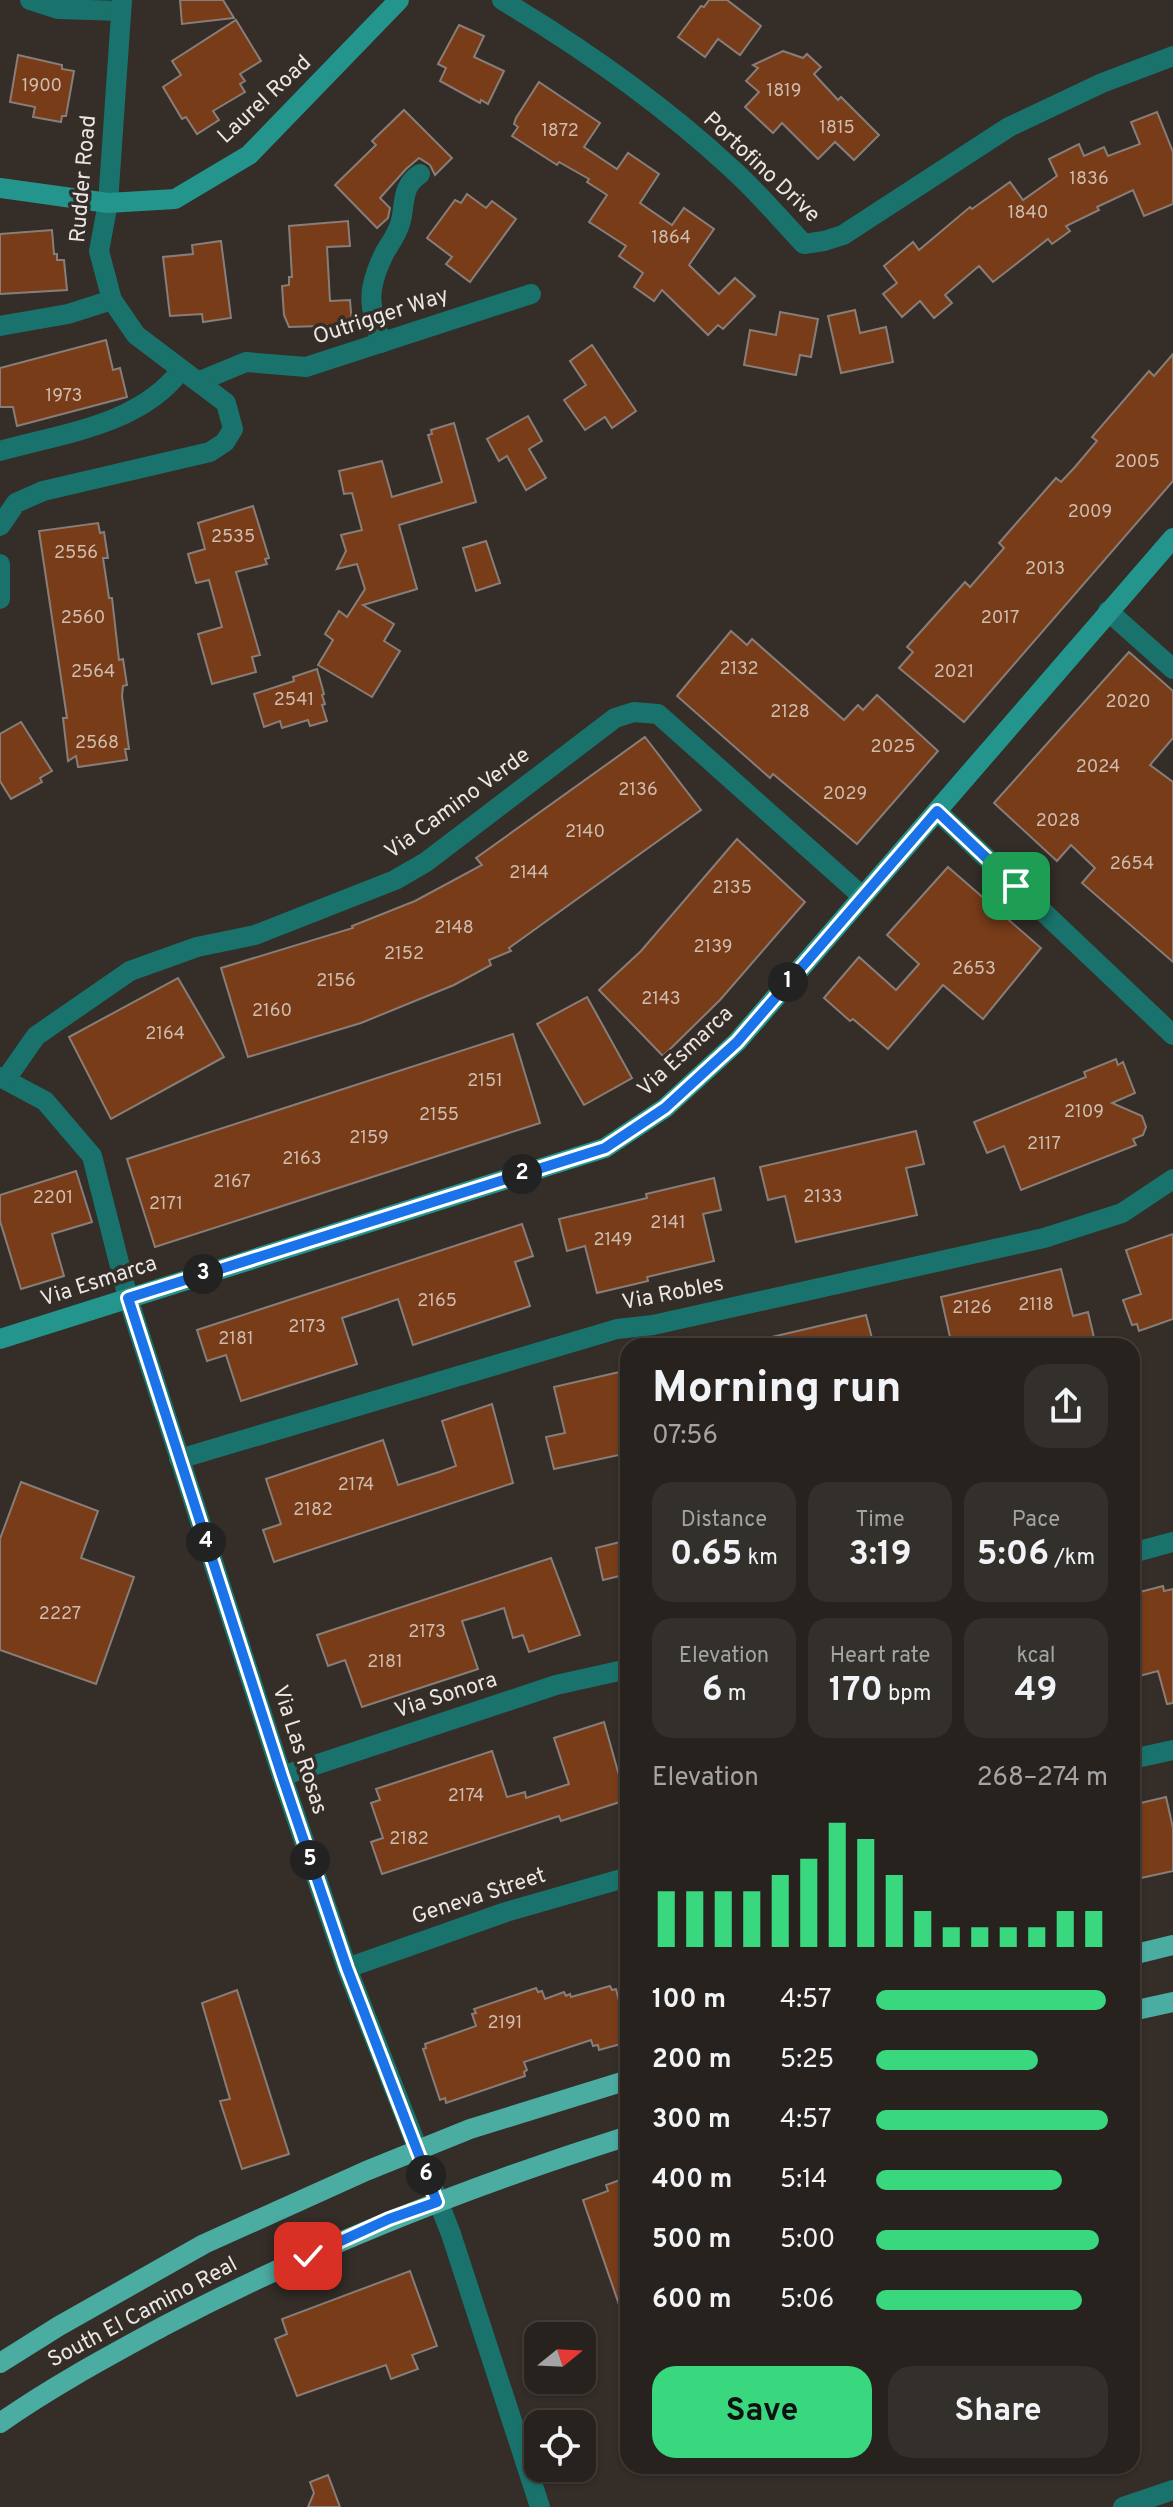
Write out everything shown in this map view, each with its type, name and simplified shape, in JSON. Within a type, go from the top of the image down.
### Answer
[{"type":"main road","points":[[1140,1953],[1173,1945]]},
{"type":"main road","points":[[1140,2009],[1173,2002]]},
{"type":"main road","name":"South El Camino Real","points":[[0,2363],[204,2244],[366,2171],[470,2129],[620,2082]]},
{"type":"main road","name":"South El Camino Real","points":[[0,2423],[87,2367],[227,2293],[389,2219],[620,2139]]},
{"type":"street","points":[[30,0],[58,9],[122,6]]},
{"type":"street","name":"Laurel Road","points":[[0,188],[108,203],[175,199],[249,155],[399,0]]},
{"type":"street","name":"Portofino Drive","points":[[502,0],[649,100],[732,168],[804,244],[843,235],[1009,127],[1102,83],[1173,56]]},
{"type":"street","name":"Rudder Road","points":[[0,526],[16,503],[43,491],[210,452],[225,442],[233,429],[226,403],[136,335],[112,300],[99,251],[108,203],[122,6]]},
{"type":"street","points":[[381,343],[371,311],[372,278],[400,224],[403,198],[412,180],[420,174]]},
{"type":"street","name":"Outrigger Way","points":[[200,381],[246,362],[306,367],[531,294]]},
{"type":"street","points":[[0,326],[68,314],[112,300]]},
{"type":"street","points":[[0,451],[126,416],[169,387],[181,370]]},
{"type":"street","name":"Via Esmarca","points":[[0,1339],[605,1148],[665,1108],[737,1042],[1173,538]]},
{"type":"street","points":[[0,564],[0,599]]},
{"type":"street","points":[[1108,611],[1173,669]]},
{"type":"street","name":"Via Camino Verde","points":[[3,1078],[36,1036],[130,971],[197,947],[255,935],[395,880],[426,862],[615,718],[634,712],[658,714],[862,896]]},
{"type":"street","points":[[937,811],[1173,1035]]},
{"type":"street","name":"Via Las Rosas","points":[[3,1078],[45,1101],[92,1156],[128,1298],[282,1776],[347,1968],[451,2234],[540,2507]]},
{"type":"street","name":"Via Robles","points":[[179,1459],[617,1329],[653,1325],[1044,1238],[1122,1213],[1173,1179]]},
{"type":"street","points":[[1140,1551],[1173,1542]]},
{"type":"street","name":"Via Sonora","points":[[282,1776],[556,1685],[620,1671]]},
{"type":"street","points":[[1140,1757],[1173,1750]]},
{"type":"street","name":"Geneva Street","points":[[347,1968],[506,1912],[620,1879]]},
{"type":"street","points":[[1123,2507],[1173,2490]]},
{"type":"building","points":[[180,0],[223,0],[234,18],[182,24]]},
{"type":"building","points":[[709,0],[727,0],[761,26],[740,55],[718,39],[705,57],[678,37]]},
{"type":"building","points":[[236,20],[261,61],[240,74],[245,81],[240,84],[245,92],[213,111],[219,120],[197,134],[186,117],[182,119],[163,87],[181,75],[172,61]]},
{"type":"building","points":[[459,25],[484,36],[474,57],[504,71],[488,104],[481,100],[480,103],[440,81],[446,68],[438,64]]},
{"type":"building","points":[[783,51],[803,58],[807,54],[821,67],[814,74],[838,100],[841,97],[879,135],[854,160],[835,142],[818,159],[782,123],[773,133],[745,107],[759,92],[746,81],[758,68],[753,65]]},
{"type":"building","points":[[18,55],[62,65],[62,69],[74,71],[66,116],[62,116],[61,122],[33,117],[35,107],[10,102]]},
{"type":"building","points":[[539,82],[600,123],[584,147],[617,169],[628,153],[659,174],[640,203],[672,225],[684,208],[714,229],[689,265],[719,294],[735,278],[755,296],[723,329],[718,325],[708,335],[662,290],[654,301],[634,287],[643,273],[619,256],[626,246],[589,222],[607,195],[587,182],[589,179],[559,162],[557,165],[512,136],[518,127],[514,124],[516,118]]},
{"type":"building","points":[[404,110],[452,158],[435,175],[430,165],[419,158],[406,169],[380,198],[390,208],[388,218],[377,228],[335,185],[376,145],[372,141]]},
{"type":"building","points":[[1157,112],[1173,152],[1173,204],[1144,216],[1133,190],[1097,207],[1099,210],[1066,226],[1070,231],[1052,244],[1048,239],[993,282],[979,266],[945,295],[952,303],[934,318],[920,301],[902,317],[883,294],[897,283],[884,266],[913,242],[919,250],[970,207],[972,209],[1010,182],[1023,200],[1057,176],[1049,159],[1079,144],[1084,156],[1104,147],[1108,156],[1140,144],[1131,122]]},
{"type":"building","points":[[467,194],[486,208],[492,201],[516,219],[470,282],[446,264],[452,257],[427,238],[455,200],[461,203]]},
{"type":"building","points":[[348,221],[350,246],[327,247],[330,301],[350,300],[352,325],[289,327],[284,315],[282,286],[289,285],[289,277],[292,277],[289,226]]},
{"type":"building","points":[[52,230],[54,254],[57,254],[57,260],[64,260],[67,290],[0,294],[0,234]]},
{"type":"building","points":[[221,241],[231,318],[203,322],[202,314],[170,316],[163,257],[193,254],[192,245]]},
{"type":"building","points":[[855,310],[860,333],[886,327],[893,362],[841,373],[828,316]]},
{"type":"building","points":[[780,312],[818,319],[811,357],[800,355],[796,375],[744,365],[750,330],[776,335]]},
{"type":"building","points":[[106,340],[113,370],[120,368],[127,397],[17,426],[13,407],[0,407],[0,368]]},
{"type":"building","points":[[592,345],[636,411],[612,428],[605,417],[585,430],[564,400],[586,385],[570,361]]},
{"type":"building","points":[[1173,354],[1173,481],[964,722],[899,668],[913,652],[907,647],[965,582],[970,587],[1004,548],[999,543],[1056,478],[1061,482],[1075,467],[1097,441],[1092,437],[1149,371],[1154,376]]},
{"type":"building","points":[[528,416],[542,441],[529,449],[546,478],[526,490],[507,456],[499,461],[487,439]]},
{"type":"building","points":[[454,423],[476,502],[399,525],[417,589],[363,605],[394,624],[384,641],[400,651],[372,697],[318,665],[333,640],[325,634],[339,611],[347,617],[365,589],[357,564],[337,569],[346,551],[341,535],[362,530],[352,493],[344,494],[339,471],[382,461],[392,497],[442,482],[428,435],[432,434],[431,430]]},
{"type":"building","points":[[253,506],[269,558],[265,559],[267,564],[236,572],[260,655],[252,657],[256,672],[212,684],[198,634],[222,627],[209,580],[196,583],[188,554],[205,549],[198,523]]},
{"type":"building","points":[[98,523],[100,533],[104,532],[108,558],[103,558],[109,598],[112,598],[119,660],[123,659],[127,685],[123,686],[122,696],[129,749],[125,749],[127,760],[78,767],[76,756],[68,761],[63,718],[67,718],[39,531]]},
{"type":"building","points":[[486,541],[500,583],[476,591],[463,548]]},
{"type":"building","points":[[731,631],[747,645],[752,639],[844,720],[858,705],[863,710],[877,695],[938,751],[857,844],[773,774],[770,778],[677,696]]},
{"type":"building","points":[[1129,652],[1173,691],[1173,738],[1150,765],[1173,782],[1173,962],[1082,883],[1095,868],[1071,845],[1057,861],[994,803]]},
{"type":"building","points":[[317,669],[327,721],[310,726],[308,720],[282,728],[280,721],[264,727],[254,694],[294,681],[293,677]]},
{"type":"building","points":[[21,722],[52,771],[40,778],[42,782],[11,799],[0,781],[0,734]]},
{"type":"building","points":[[645,737],[701,810],[509,948],[511,951],[489,960],[491,965],[454,985],[361,1023],[248,1057],[221,968],[353,928],[415,901],[482,865],[476,858]]},
{"type":"building","points":[[737,839],[805,902],[720,1000],[663,1056],[599,990],[641,951]]},
{"type":"building","points":[[948,867],[1041,948],[983,1019],[943,985],[888,1049],[824,998],[859,957],[896,990],[919,964],[887,935]]},
{"type":"building","points":[[178,978],[224,1057],[111,1119],[69,1037]]},
{"type":"building","points":[[587,997],[632,1078],[584,1105],[537,1024]]},
{"type":"building","points":[[513,1034],[540,1123],[155,1247],[127,1159]]},
{"type":"building","points":[[1116,1059],[1118,1065],[1123,1062],[1135,1093],[1112,1103],[1142,1116],[1146,1127],[1143,1135],[1133,1139],[1136,1145],[1021,1190],[1004,1146],[987,1153],[974,1122],[1086,1077],[1084,1072]]},
{"type":"building","points":[[916,1131],[924,1164],[906,1168],[917,1215],[796,1242],[785,1196],[768,1200],[760,1167]]},
{"type":"building","points":[[76,1171],[92,1222],[52,1234],[64,1276],[21,1289],[0,1221],[0,1195]]},
{"type":"building","points":[[714,1178],[721,1210],[703,1214],[714,1261],[597,1293],[585,1246],[567,1251],[559,1219]]},
{"type":"building","points":[[522,1224],[533,1256],[515,1262],[530,1306],[413,1345],[398,1299],[342,1318],[357,1364],[241,1401],[226,1355],[207,1361],[197,1330]]},
{"type":"building","points":[[1173,1234],[1173,1319],[1139,1331],[1137,1324],[1132,1325],[1123,1300],[1141,1294],[1126,1250]]},
{"type":"building","points":[[1061,1269],[1073,1316],[1088,1312],[1094,1338],[950,1338],[941,1297]]},
{"type":"building","points":[[866,1315],[872,1338],[767,1338]]},
{"type":"building","points":[[620,1372],[620,1455],[554,1469],[546,1437],[565,1433],[554,1387]]},
{"type":"building","points":[[492,1404],[513,1483],[274,1562],[263,1530],[281,1524],[266,1479],[383,1440],[398,1485],[439,1472],[456,1466],[442,1421]]},
{"type":"building","points":[[21,1482],[98,1511],[81,1558],[134,1577],[96,1684],[0,1650],[0,1539]]},
{"type":"building","points":[[620,1542],[620,1576],[603,1580],[596,1548]]},
{"type":"building","points":[[551,1558],[580,1635],[529,1652],[523,1635],[513,1638],[504,1608],[462,1621],[478,1669],[362,1707],[345,1660],[328,1666],[317,1635]]},
{"type":"building","points":[[1163,1586],[1164,1591],[1173,1589],[1173,1703],[1167,1704],[1158,1671],[1140,1676],[1140,1592]]},
{"type":"building","points":[[604,1722],[620,1779],[620,1802],[561,1821],[559,1816],[382,1874],[371,1842],[383,1838],[371,1803],[380,1800],[376,1789],[492,1751],[507,1797],[525,1792],[526,1798],[569,1784],[554,1738]]},
{"type":"building","points":[[1166,1797],[1173,1828],[1173,1871],[1140,1878],[1140,1803]]},
{"type":"building","points":[[610,1986],[612,1990],[616,1989],[620,2005],[620,2044],[599,2050],[591,2040],[524,2062],[527,2070],[525,2076],[446,2103],[445,2098],[440,2100],[423,2049],[426,2048],[425,2044],[476,2026],[472,2014],[476,2013],[474,2009],[536,1988],[538,1992],[542,1991],[545,1999],[564,1992],[571,1997]]},
{"type":"building","points":[[237,1990],[289,2154],[242,2169],[220,2101],[230,2099],[202,2003]]},
{"type":"building","points":[[620,2180],[620,2307],[583,2200],[608,2191],[606,2185]]},
{"type":"building","points":[[410,2271],[437,2346],[412,2355],[418,2369],[391,2379],[386,2365],[297,2396],[275,2339],[287,2334],[282,2319]]},
{"type":"building","points":[[328,2475],[340,2507],[308,2507],[314,2493],[310,2482]]},
{"type":"route","points":[[308,2256],[389,2219],[437,2202],[347,1968],[128,1298],[605,1148],[665,1108],[737,1042],[937,811],[1016,886]]}]
